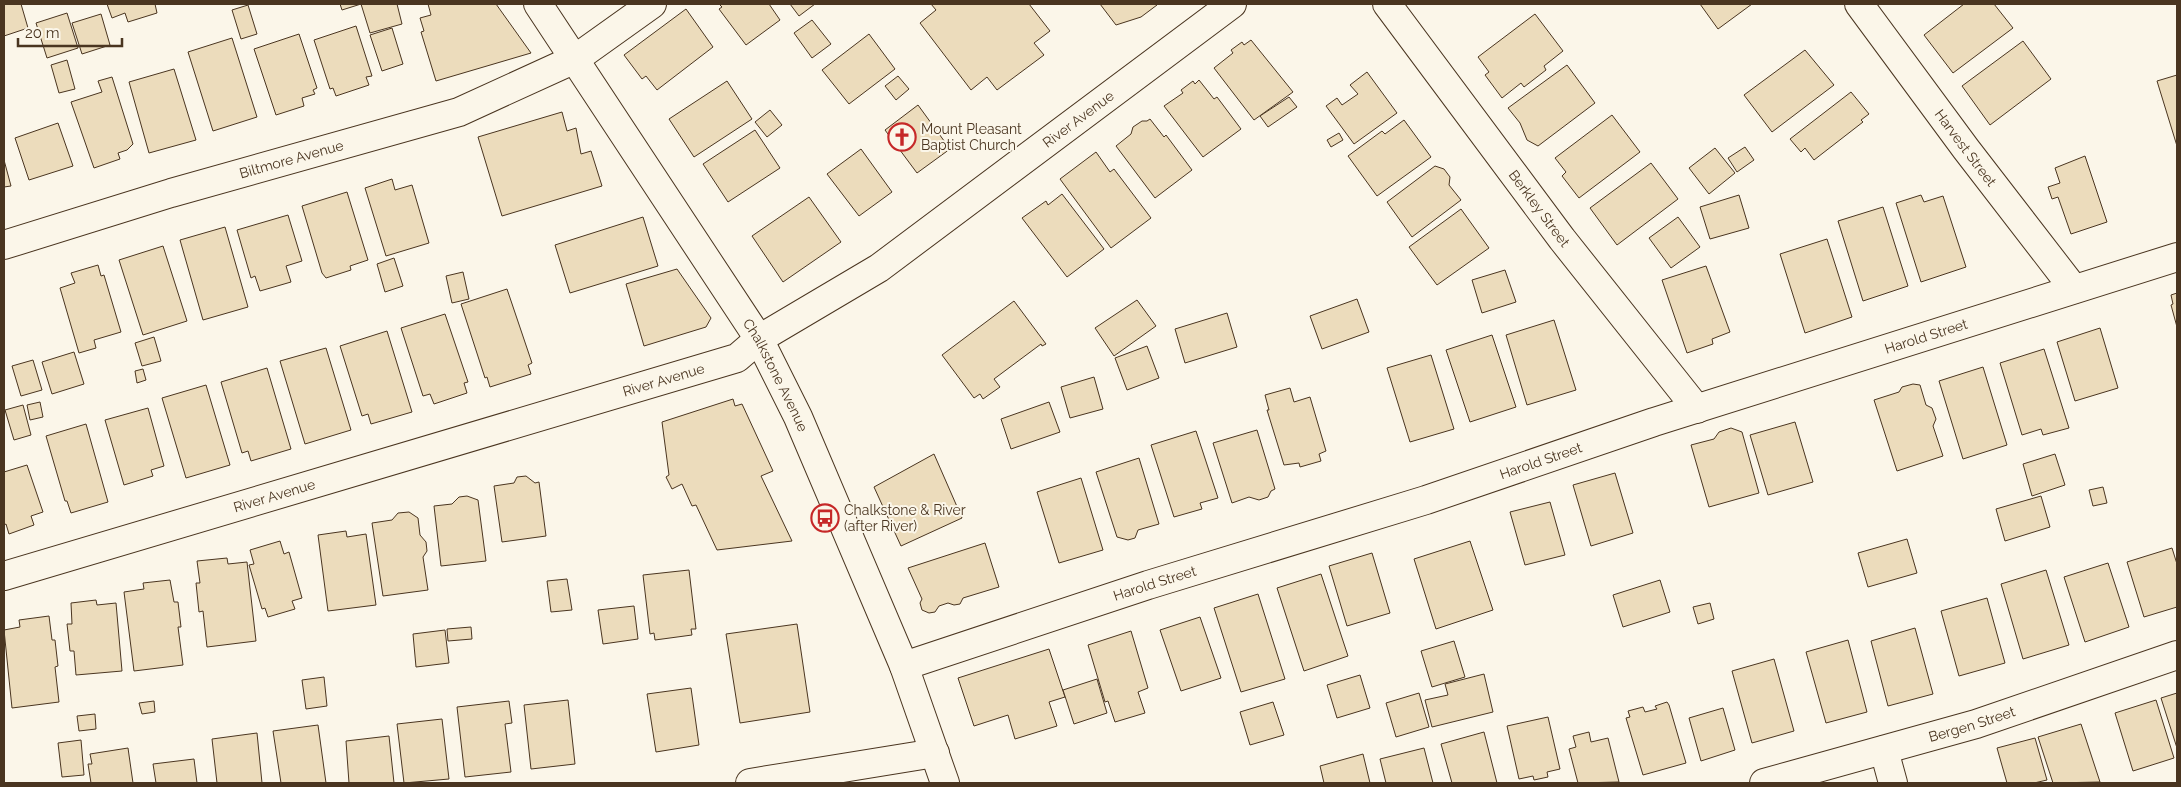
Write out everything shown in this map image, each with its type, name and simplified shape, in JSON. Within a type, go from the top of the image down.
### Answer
[{"type":"street","name":"Chalkstone Avenue","points":[[538,4],[759,339],[798,417],[904,666],[945,783]]},
{"type":"street","name":"Biltmore Avenue","points":[[4,246],[171,192],[459,112],[575,59],[652,4]]},
{"type":"street","name":"River Avenue","points":[[4,576],[737,358],[759,339],[879,268],[1232,4]]},
{"type":"street","name":"Berkley Street","points":[[1387,4],[1562,238],[1697,408]]},
{"type":"street","name":"Harvest Street","points":[[1858,4],[2074,290]]},
{"type":"street","name":"Harold Street","points":[[904,666],[1148,585],[1426,500],[1697,408],[2177,258]]},
{"type":"street","name":"Bergen Street","points":[[1764,783],[1976,724],[2177,656]]},
{"type":"street","points":[[1884,750],[1893,783]]},
{"type":"street","points":[[750,783],[935,753]]},
{"type":"building","points":[[4,4],[21,4],[28,28],[4,36]]},
{"type":"building","points":[[107,4],[155,4],[157,13],[128,22],[125,13],[112,18]]},
{"type":"building","points":[[340,4],[361,4],[342,10]]},
{"type":"building","points":[[361,4],[397,4],[402,24],[370,33]]},
{"type":"building","points":[[428,4],[496,4],[531,53],[436,81],[421,32],[424,31],[420,18],[431,15]]},
{"type":"building","points":[[719,4],[769,4],[780,20],[746,45],[719,9],[722,7]]},
{"type":"building","points":[[790,4],[815,4],[799,16]]},
{"type":"building","points":[[931,4],[1029,4],[1050,31],[1034,43],[1044,55],[997,90],[987,77],[971,90],[920,23],[936,10]]},
{"type":"building","points":[[1100,4],[1157,5],[1141,17],[1116,25]]},
{"type":"building","points":[[1700,4],[1752,4],[1718,29]]},
{"type":"building","points":[[1964,4],[1994,4],[2013,28],[1953,73],[1924,35]]},
{"type":"building","points":[[248,5],[257,34],[241,39],[232,10]]},
{"type":"building","points":[[686,9],[713,47],[657,90],[646,76],[642,79],[624,55]]},
{"type":"building","points":[[67,13],[78,48],[47,58],[36,23]]},
{"type":"building","points":[[101,14],[110,45],[82,54],[72,23]]},
{"type":"building","points":[[1535,14],[1563,51],[1544,66],[1546,70],[1524,87],[1521,83],[1502,98],[1485,75],[1489,72],[1478,57]]},
{"type":"building","points":[[812,20],[831,44],[812,58],[794,33]]},
{"type":"building","points":[[356,26],[372,76],[366,77],[369,85],[336,96],[333,88],[330,89],[314,40]]},
{"type":"building","points":[[392,28],[403,64],[382,71],[370,35]]},
{"type":"building","points":[[299,34],[317,88],[313,90],[315,94],[302,98],[304,106],[276,115],[254,49]]},
{"type":"building","points":[[869,34],[895,69],[849,104],[822,70]]},
{"type":"building","points":[[232,38],[257,117],[213,131],[188,52]]},
{"type":"building","points":[[1251,40],[1293,92],[1254,120],[1214,68],[1233,53],[1231,50],[1242,42],[1244,45]]},
{"type":"building","points":[[2023,41],[2051,79],[1990,125],[1962,86]]},
{"type":"building","points":[[1805,50],[1834,85],[1772,132],[1744,95]]},
{"type":"building","points":[[67,60],[75,89],[59,93],[51,65]]},
{"type":"building","points":[[1567,65],[1595,103],[1538,146],[1527,140],[1520,123],[1508,108]]},
{"type":"building","points":[[174,69],[196,140],[149,153],[129,82]]},
{"type":"building","points":[[1367,72],[1397,113],[1354,144],[1326,106],[1337,98],[1342,105],[1358,94],[1350,85]]},
{"type":"building","points":[[2177,75],[2177,146],[2157,81]]},
{"type":"building","points":[[898,76],[909,89],[896,100],[885,86]]},
{"type":"building","points":[[112,77],[133,144],[127,150],[118,153],[120,159],[94,168],[71,102],[102,92],[98,81]]},
{"type":"building","points":[[1199,80],[1214,99],[1217,97],[1241,129],[1203,157],[1164,106],[1183,93],[1181,90],[1193,81],[1195,84]]},
{"type":"building","points":[[727,81],[752,119],[694,157],[669,119]]},
{"type":"building","points":[[1851,92],[1869,114],[1861,120],[1863,122],[1814,160],[1805,148],[1801,152],[1790,139]]},
{"type":"building","points":[[1289,97],[1297,107],[1268,127],[1260,116]]},
{"type":"building","points":[[918,105],[950,149],[917,173],[885,130]]},
{"type":"building","points":[[770,110],[782,125],[767,137],[755,122]]},
{"type":"building","points":[[562,112],[567,131],[576,128],[581,154],[591,151],[602,186],[502,216],[478,137]]},
{"type":"building","points":[[1612,115],[1640,152],[1579,198],[1562,176],[1566,172],[1555,158]]},
{"type":"building","points":[[1150,119],[1164,137],[1166,135],[1192,170],[1155,198],[1116,146],[1131,134],[1133,127],[1142,121]]},
{"type":"building","points":[[1404,120],[1431,157],[1377,196],[1348,156],[1382,131],[1385,134]]},
{"type":"building","points":[[58,123],[73,166],[29,180],[15,138]]},
{"type":"building","points":[[755,130],[780,168],[728,202],[703,164]]},
{"type":"building","points":[[1339,133],[1343,140],[1331,147],[1327,140]]},
{"type":"building","points":[[1745,147],[1754,160],[1737,172],[1728,158]]},
{"type":"building","points":[[1715,148],[1735,173],[1709,194],[1689,168]]},
{"type":"building","points":[[861,149],[892,192],[859,216],[827,174]]},
{"type":"building","points":[[1096,152],[1110,172],[1114,169],[1151,218],[1111,248],[1060,179]]},
{"type":"building","points":[[2085,156],[2107,222],[2071,234],[2058,197],[2052,199],[2048,187],[2060,183],[2055,168]]},
{"type":"building","points":[[4,160],[11,186],[4,187]]},
{"type":"building","points":[[1651,163],[1678,199],[1617,245],[1590,208]]},
{"type":"building","points":[[1435,166],[1444,169],[1450,177],[1449,185],[1461,200],[1412,237],[1387,202]]},
{"type":"building","points":[[392,179],[395,190],[412,185],[429,243],[386,256],[365,188]]},
{"type":"building","points":[[347,192],[368,260],[350,266],[351,270],[326,278],[322,273],[302,206]]},
{"type":"building","points":[[1062,194],[1104,249],[1067,277],[1022,218],[1046,201],[1048,205]]},
{"type":"building","points":[[1739,195],[1749,228],[1710,239],[1700,207]]},
{"type":"building","points":[[1921,195],[1924,202],[1943,196],[1966,267],[1921,282],[1896,203]]},
{"type":"building","points":[[809,197],[841,242],[783,282],[752,236]]},
{"type":"building","points":[[1883,207],[1908,286],[1863,301],[1838,221]]},
{"type":"building","points":[[1461,209],[1489,248],[1437,285],[1409,247]]},
{"type":"building","points":[[288,215],[302,261],[286,266],[291,282],[260,291],[255,276],[251,278],[237,230]]},
{"type":"building","points":[[643,217],[658,266],[570,293],[555,245]]},
{"type":"building","points":[[1678,217],[1700,247],[1671,268],[1649,238]]},
{"type":"building","points":[[225,227],[248,307],[203,320],[180,240]]},
{"type":"building","points":[[1827,239],[1852,317],[1805,333],[1780,254]]},
{"type":"building","points":[[163,246],[187,321],[143,335],[119,260]]},
{"type":"building","points":[[394,258],[403,286],[385,292],[377,264]]},
{"type":"building","points":[[98,265],[101,276],[104,275],[121,332],[94,340],[96,348],[79,353],[60,288],[75,283],[71,273]]},
{"type":"building","points":[[1706,266],[1730,332],[1712,339],[1713,344],[1687,353],[1662,280]]},
{"type":"building","points":[[677,269],[711,318],[706,327],[644,346],[626,284]]},
{"type":"building","points":[[1505,270],[1516,302],[1482,313],[1472,280]]},
{"type":"building","points":[[463,272],[469,299],[452,303],[446,276]]},
{"type":"building","points":[[507,289],[532,363],[528,365],[531,374],[490,387],[487,377],[485,378],[461,304]]},
{"type":"building","points":[[2177,293],[2177,327],[2171,305],[2173,304],[2171,295]]},
{"type":"building","points":[[1357,299],[1369,332],[1322,349],[1310,316]]},
{"type":"building","points":[[1137,300],[1156,326],[1114,356],[1095,328]]},
{"type":"building","points":[[1014,301],[1046,344],[1042,346],[1041,344],[994,379],[1000,387],[983,399],[980,394],[974,398],[942,355]]},
{"type":"building","points":[[1227,313],[1237,347],[1185,363],[1175,329]]},
{"type":"building","points":[[445,314],[468,382],[464,383],[467,393],[434,404],[430,394],[423,396],[401,328]]},
{"type":"building","points":[[1554,320],[1576,390],[1527,405],[1506,335]]},
{"type":"building","points":[[2100,328],[2118,388],[2075,401],[2057,342]]},
{"type":"building","points":[[387,331],[412,412],[371,424],[368,414],[362,416],[340,346]]},
{"type":"building","points":[[1492,335],[1516,407],[1470,422],[1446,350]]},
{"type":"building","points":[[154,337],[161,361],[142,366],[135,343]]},
{"type":"building","points":[[1147,346],[1159,378],[1127,390],[1115,358]]},
{"type":"building","points":[[326,348],[351,430],[305,444],[280,361]]},
{"type":"building","points":[[2044,349],[2069,428],[2043,435],[2041,429],[2022,435],[2000,363]]},
{"type":"building","points":[[74,352],[84,384],[52,394],[42,362]]},
{"type":"building","points":[[1431,355],[1454,429],[1410,442],[1387,368]]},
{"type":"building","points":[[33,360],[42,390],[21,396],[12,366]]},
{"type":"building","points":[[1983,367],[2007,445],[1963,459],[1939,381]]},
{"type":"building","points":[[267,368],[291,449],[251,461],[248,451],[242,453],[221,382]]},
{"type":"building","points":[[143,369],[146,380],[137,383],[135,371]]},
{"type":"building","points":[[1094,377],[1103,409],[1070,418],[1061,387]]},
{"type":"building","points":[[1913,384],[1920,385],[1926,405],[1932,408],[1936,419],[1933,426],[1943,456],[1897,471],[1874,400],[1899,392],[1902,387]]},
{"type":"building","points":[[206,385],[230,465],[186,478],[162,398]]},
{"type":"building","points":[[1290,388],[1294,402],[1310,397],[1326,451],[1319,454],[1321,461],[1300,467],[1299,463],[1284,465],[1267,410],[1269,410],[1265,395]]},
{"type":"building","points":[[733,399],[735,406],[742,404],[773,471],[761,476],[792,541],[717,550],[696,505],[692,506],[682,484],[672,489],[666,477],[669,475],[662,422]]},
{"type":"building","points":[[40,402],[43,417],[30,420],[27,405]]},
{"type":"building","points":[[1049,402],[1060,432],[1011,449],[1001,419]]},
{"type":"building","points":[[23,405],[31,435],[14,440],[5,410]]},
{"type":"building","points":[[148,408],[164,466],[151,470],[153,476],[124,485],[105,420]]},
{"type":"building","points":[[1795,422],[1813,482],[1768,495],[1750,435]]},
{"type":"building","points":[[86,424],[108,502],[71,513],[67,501],[65,501],[46,436]]},
{"type":"building","points":[[1731,428],[1742,432],[1759,493],[1709,507],[1691,445],[1714,439],[1719,432]]},
{"type":"building","points":[[1257,430],[1275,489],[1271,491],[1268,497],[1259,500],[1249,497],[1232,503],[1213,443]]},
{"type":"building","points":[[1196,431],[1218,498],[1200,503],[1202,509],[1174,517],[1151,445]]},
{"type":"building","points":[[934,454],[962,518],[901,546],[874,487]]},
{"type":"building","points":[[2055,454],[2065,485],[2032,496],[2023,464]]},
{"type":"building","points":[[1139,458],[1159,524],[1138,530],[1135,538],[1128,540],[1117,537],[1096,472]]},
{"type":"building","points":[[27,465],[43,512],[31,516],[34,525],[9,534],[6,524],[4,525],[4,472]]},
{"type":"building","points":[[1615,473],[1633,533],[1591,546],[1573,485]]},
{"type":"building","points":[[526,476],[535,483],[539,482],[546,536],[502,542],[494,486],[514,483],[517,477]]},
{"type":"building","points":[[1081,478],[1103,550],[1059,563],[1037,492]]},
{"type":"building","points":[[2103,487],[2107,503],[2093,506],[2089,490]]},
{"type":"building","points":[[467,496],[478,500],[486,561],[441,566],[434,506],[452,504],[459,497]]},
{"type":"building","points":[[2041,496],[2050,527],[2005,541],[1996,509]]},
{"type":"building","points":[[1550,502],[1565,555],[1525,565],[1510,512]]},
{"type":"building","points":[[409,512],[418,518],[420,535],[426,542],[427,551],[423,557],[428,590],[383,596],[372,523],[392,520],[398,513]]},
{"type":"building","points":[[346,531],[347,537],[366,534],[376,605],[328,611],[318,535]]},
{"type":"building","points":[[1907,539],[1917,573],[1868,587],[1858,553]]},
{"type":"building","points":[[280,541],[284,554],[289,552],[302,598],[292,601],[295,609],[268,617],[265,608],[262,609],[249,565],[254,564],[250,550]]},
{"type":"building","points":[[1470,541],[1493,610],[1436,629],[1414,559]]},
{"type":"building","points":[[985,543],[999,587],[963,598],[960,604],[948,603],[939,606],[935,612],[929,613],[922,610],[920,603],[922,599],[908,568]]},
{"type":"building","points":[[2172,548],[2177,564],[2177,607],[2144,617],[2127,562]]},
{"type":"building","points":[[1372,553],[1390,613],[1347,626],[1329,566]]},
{"type":"building","points":[[227,558],[228,564],[247,562],[256,641],[207,647],[203,611],[199,612],[196,583],[200,583],[197,561]]},
{"type":"building","points":[[2108,563],[2129,627],[2085,642],[2064,577]]},
{"type":"building","points":[[689,570],[696,629],[691,629],[692,635],[655,640],[654,633],[650,634],[643,575]]},
{"type":"building","points":[[2046,570],[2069,645],[2023,659],[2001,584]]},
{"type":"building","points":[[1321,574],[1348,656],[1304,671],[1277,588]]},
{"type":"building","points":[[567,579],[572,610],[551,612],[547,581]]},
{"type":"building","points":[[170,580],[174,602],[178,602],[181,627],[178,627],[183,665],[134,671],[124,592],[144,589],[143,583]]},
{"type":"building","points":[[1660,580],[1670,612],[1623,627],[1613,595]]},
{"type":"building","points":[[1258,594],[1285,679],[1241,692],[1214,608]]},
{"type":"building","points":[[1987,598],[2005,663],[1959,676],[1941,611]]},
{"type":"building","points":[[96,600],[97,605],[116,603],[122,671],[76,675],[74,651],[70,651],[67,624],[72,624],[71,603]]},
{"type":"building","points":[[1710,603],[1714,619],[1698,624],[1693,607]]},
{"type":"building","points":[[634,606],[638,639],[603,644],[598,610]]},
{"type":"building","points":[[49,616],[52,640],[55,640],[58,666],[55,667],[59,702],[12,708],[4,630],[20,627],[19,620]]},
{"type":"building","points":[[1200,617],[1221,678],[1181,691],[1160,630]]},
{"type":"building","points":[[797,624],[810,712],[740,723],[726,634]]},
{"type":"building","points":[[471,627],[472,639],[448,641],[447,629]]},
{"type":"building","points":[[1915,628],[1933,694],[1888,706],[1871,641]]},
{"type":"building","points":[[445,630],[449,663],[416,667],[413,634]]},
{"type":"building","points":[[1131,631],[1148,688],[1138,692],[1145,713],[1115,722],[1108,701],[1105,702],[1088,645]]},
{"type":"building","points":[[1848,640],[1867,712],[1826,723],[1806,652]]},
{"type":"building","points":[[1454,641],[1465,677],[1432,687],[1421,651]]},
{"type":"building","points":[[1049,649],[1065,697],[1049,702],[1057,726],[1015,739],[1008,715],[974,726],[958,678]]},
{"type":"building","points":[[1774,659],[1794,731],[1752,743],[1732,671]]},
{"type":"building","points":[[1484,674],[1493,712],[1432,727],[1425,700],[1448,695],[1445,684]]},
{"type":"building","points":[[1360,675],[1370,708],[1337,718],[1327,685]]},
{"type":"building","points":[[324,677],[327,706],[306,709],[302,680]]},
{"type":"building","points":[[1097,679],[1107,713],[1074,724],[1063,690]]},
{"type":"building","points":[[691,688],[699,745],[656,752],[647,694]]},
{"type":"building","points":[[1419,693],[1429,727],[1396,737],[1386,703]]},
{"type":"building","points":[[2177,693],[2177,748],[2161,698]]},
{"type":"building","points":[[568,700],[575,764],[531,769],[524,705]]},
{"type":"building","points":[[2156,700],[2174,758],[2133,771],[2115,713]]},
{"type":"building","points":[[154,701],[155,712],[142,714],[139,703]]},
{"type":"building","points":[[509,701],[512,723],[505,724],[511,772],[465,777],[457,707]]},
{"type":"building","points":[[1273,702],[1284,735],[1250,745],[1240,712]]},
{"type":"building","points":[[1667,702],[1686,763],[1643,775],[1626,718],[1630,717],[1628,711],[1643,707],[1645,712],[1657,709],[1655,706]]},
{"type":"building","points":[[1723,708],[1735,750],[1701,761],[1689,718]]},
{"type":"building","points":[[95,714],[96,729],[79,731],[77,716]]},
{"type":"building","points":[[1548,717],[1560,769],[1547,772],[1548,777],[1534,780],[1533,776],[1519,779],[1507,726]]},
{"type":"building","points":[[442,719],[449,779],[404,783],[397,724]]},
{"type":"building","points":[[2081,724],[2100,782],[2053,783],[2038,737]]},
{"type":"building","points":[[318,725],[326,783],[281,783],[273,731]]},
{"type":"building","points":[[1484,732],[1497,783],[1452,783],[1441,744]]},
{"type":"building","points":[[1589,732],[1591,742],[1608,738],[1619,782],[1578,783],[1569,749],[1576,747],[1573,736]]},
{"type":"building","points":[[257,733],[262,783],[217,783],[212,739]]},
{"type":"building","points":[[389,736],[394,783],[349,783],[346,741]]},
{"type":"building","points":[[2035,738],[2047,780],[2034,783],[2007,783],[1997,748]]},
{"type":"building","points":[[81,740],[84,775],[62,777],[58,743]]},
{"type":"building","points":[[128,748],[133,783],[91,783],[88,764],[92,764],[90,754]]},
{"type":"building","points":[[1424,748],[1433,783],[1386,783],[1380,759]]},
{"type":"building","points":[[1363,754],[1370,783],[1324,783],[1320,766]]},
{"type":"building","points":[[194,759],[197,783],[156,783],[153,764]]},
{"type":"place","name":"Mount Pleasant Baptist Church","points":[[902,137]]},
{"type":"place","name":"Chalkstone & River (after River)","points":[[825,518]]}]
